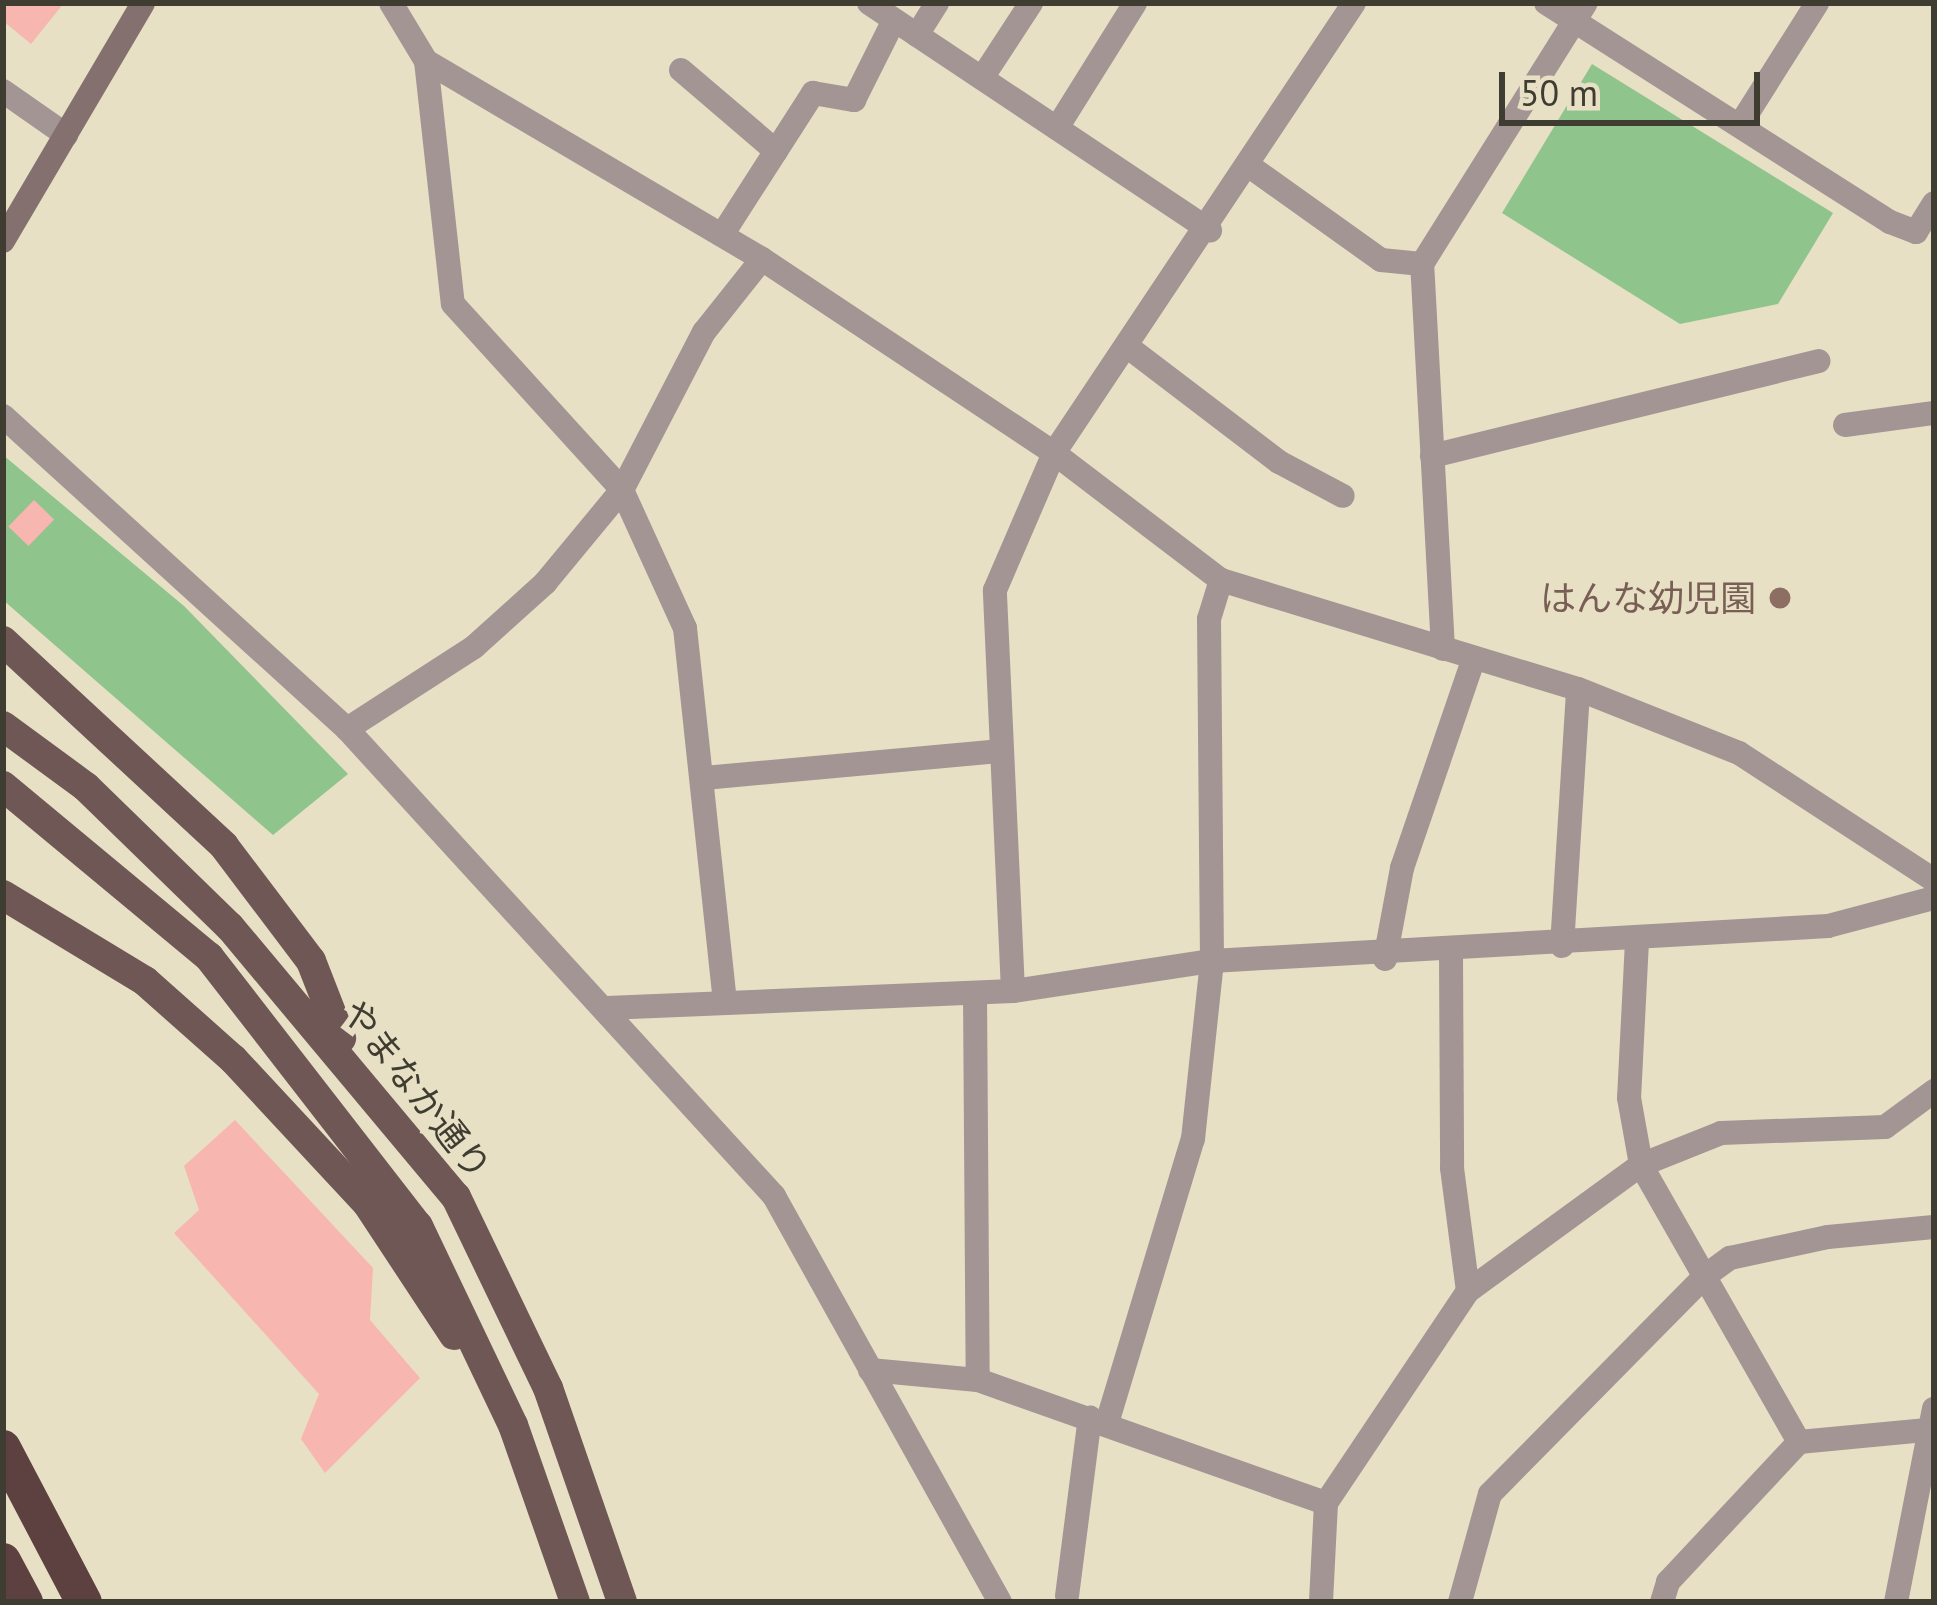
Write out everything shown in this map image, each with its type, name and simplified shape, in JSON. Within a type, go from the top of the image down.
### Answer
[{"type":"highway","points":[[3,1448],[95,1602]]},
{"type":"highway","points":[[43,1519],[84,1602]]},
{"type":"highway","points":[[3,1561],[25,1602]]},
{"type":"main road","points":[[3,242],[143,3]]},
{"type":"main road","points":[[3,641],[224,846],[311,961],[347,1054]]},
{"type":"main road","name":"やまなか通り","points":[[3,726],[86,787],[347,1054],[456,1197],[548,1388],[622,1602]]},
{"type":"main road","points":[[3,786],[208,957],[298,1064],[418,1226],[513,1425],[575,1602]]},
{"type":"main road","points":[[3,895],[145,981],[233,1059],[367,1204],[513,1425]]},
{"type":"street","points":[[391,3],[426,61],[453,304],[622,490],[685,628],[725,1003]]},
{"type":"street","points":[[869,3],[1210,230]]},
{"type":"street","points":[[917,35],[937,3]]},
{"type":"street","points":[[982,78],[1030,3]]},
{"type":"street","points":[[1057,128],[1136,3]]},
{"type":"street","points":[[1013,991],[995,590],[1054,453],[1252,168],[1354,3]]},
{"type":"street","points":[[1546,3],[1580,12],[1740,125],[1916,232],[1934,203]]},
{"type":"street","points":[[1740,125],[1817,3]]},
{"type":"street","points":[[1442,649],[1422,264],[1580,12]]},
{"type":"street","points":[[722,235],[814,93],[854,100],[895,20]]},
{"type":"street","points":[[426,61],[763,260],[1054,453],[1221,580],[1578,689],[1739,753],[1934,880]]},
{"type":"street","points":[[681,70],[776,151]]},
{"type":"street","points":[[3,91],[66,135]]},
{"type":"street","points":[[1252,168],[1381,260],[1422,264]]},
{"type":"street","points":[[346,729],[474,647],[622,490],[704,332],[763,260]]},
{"type":"street","points":[[1128,347],[1279,462],[1342,496]]},
{"type":"street","points":[[1432,456],[1818,361]]},
{"type":"street","points":[[1845,425],[1934,413]]},
{"type":"street","points":[[3,416],[346,729],[607,1008],[774,1196],[1000,1602]]},
{"type":"street","points":[[1066,1600],[1099,1420],[1193,1139],[1212,961],[1209,619],[1221,580]]},
{"type":"street","points":[[1385,959],[1402,868],[1474,658]]},
{"type":"street","points":[[1562,946],[1578,689]]},
{"type":"street","points":[[704,778],[999,751]]},
{"type":"street","points":[[607,1008],[1013,991],[1212,961],[1385,959],[1828,926],[1934,898]]},
{"type":"street","points":[[1637,940],[1629,1098],[1641,1165],[1799,1442]]},
{"type":"street","points":[[1451,954],[1452,1168],[1468,1291]]},
{"type":"street","points":[[975,993],[978,1380]]},
{"type":"street","points":[[1321,1602],[1327,1503],[1468,1291],[1641,1165],[1721,1133],[1886,1127],[1934,1091]]},
{"type":"street","points":[[1460,1602],[1490,1494],[1706,1276],[1750,1254],[1934,1227]]},
{"type":"street","points":[[870,1370],[978,1380],[1327,1503]]},
{"type":"street","points":[[1662,1602],[1668,1582],[1799,1442],[1930,1420],[1896,1602]]},
{"type":"green space","points":[[1592,64],[1833,213],[1778,304],[1680,324],[1502,213]]},
{"type":"green space","points":[[3,455],[184,606],[348,774],[273,835],[3,600]]},
{"type":"building","points":[[3,3],[64,3],[31,44],[3,21]]},
{"type":"building","points":[[34,500],[54,519],[28,546],[8,527]]},
{"type":"building","points":[[235,1120],[373,1268],[370,1320],[420,1378],[325,1473],[301,1439],[319,1394],[174,1233],[199,1210],[184,1166]]},
{"type":"place","name":"はんな幼児園","points":[[1780,598]]}]
